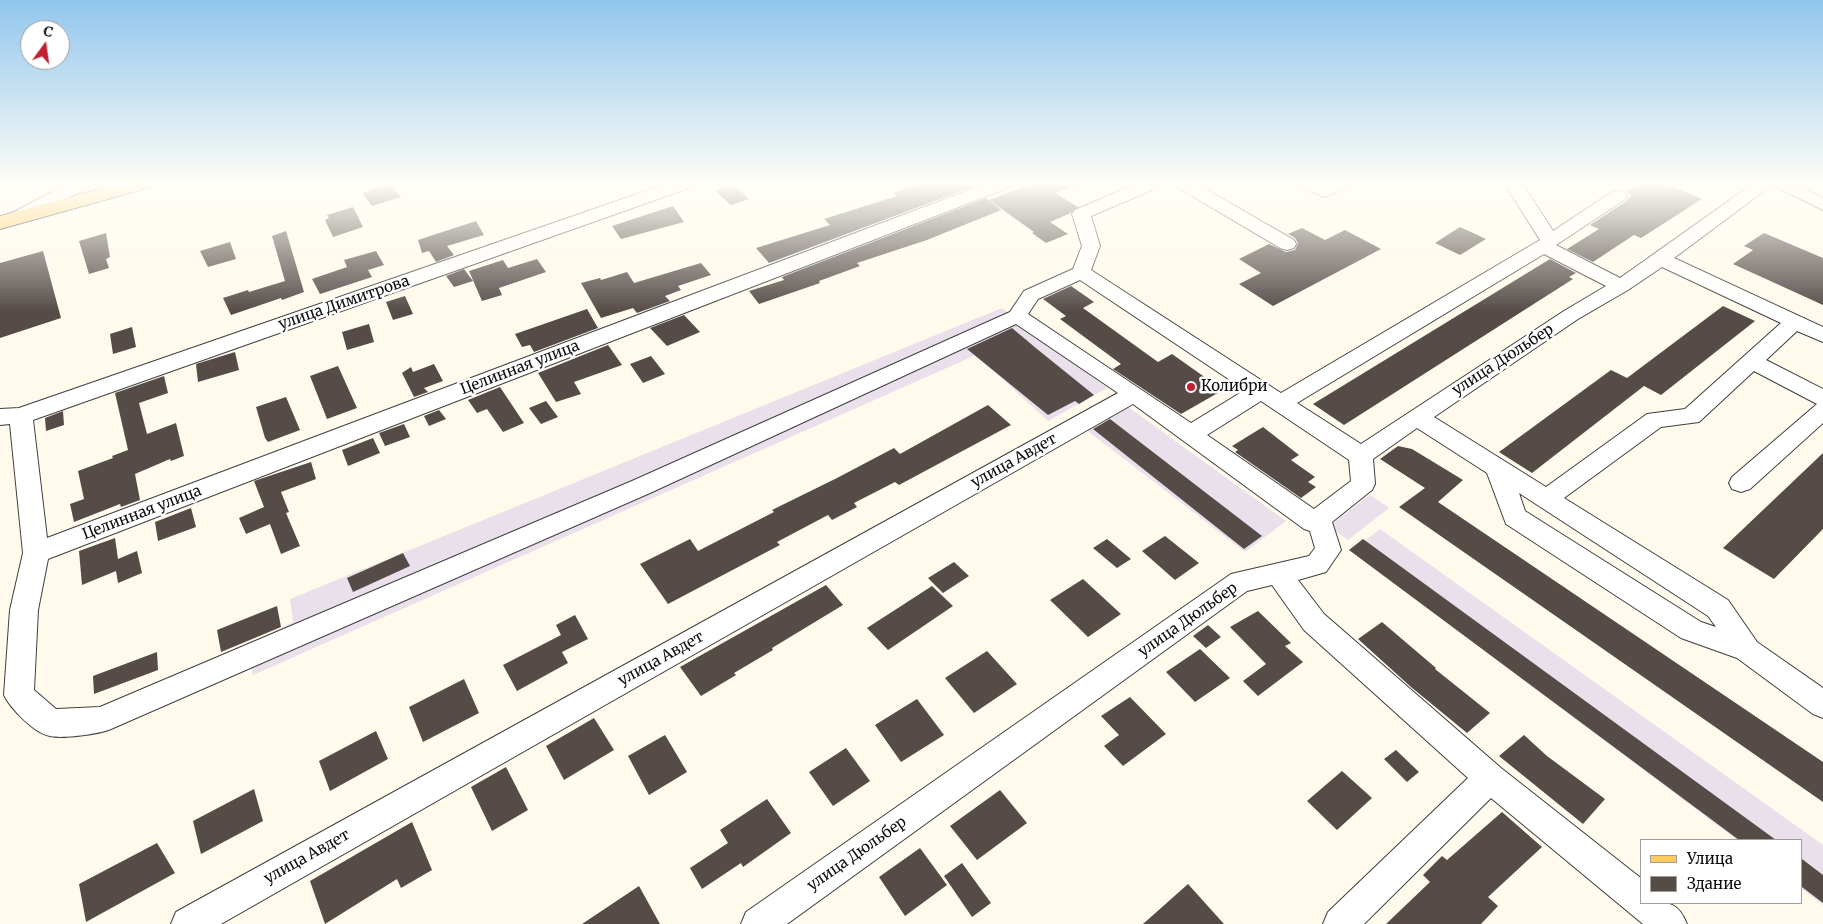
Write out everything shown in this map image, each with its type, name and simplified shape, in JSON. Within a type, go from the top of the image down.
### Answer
[{"type":"street","name":"улица Димитрова","points":[[11,416],[561,226]]},
{"type":"street","name":"Целинная улица","points":[[36,553],[891,226]]},
{"type":"street","points":[[11,416],[36,553],[24,610],[19,695],[50,723],[101,720],[641,487],[1017,316],[1031,295],[1081,272],[1091,246],[1085,226]]},
{"type":"street","points":[[1257,226],[1287,244]]},
{"type":"street","points":[[1537,226],[1546,243],[1621,286]]},
{"type":"street","points":[[1281,403],[1572,226]]},
{"type":"street","name":"улица Дюльбер","points":[[1361,456],[1416,417],[1571,315],[1621,286],[1706,226]]},
{"type":"street","points":[[1661,259],[1823,335]]},
{"type":"street","points":[[1017,316],[1134,394],[1313,522],[1363,484],[1361,456],[1081,272]]},
{"type":"street","points":[[1546,499],[1654,420],[1691,416],[1795,322]]},
{"type":"street","points":[[1752,361],[1823,398]]},
{"type":"street","points":[[1191,434],[1262,390]]},
{"type":"street","name":"улица Авдет","points":[[188,924],[1134,394]]},
{"type":"street","points":[[1741,483],[1823,410]]},
{"type":"street","points":[[1416,417],[1718,608],[1747,650]]},
{"type":"street","points":[[1497,468],[1515,517],[1691,630],[1747,650],[1823,705]]},
{"type":"street","name":"улица Дюльбер","points":[[758,924],[1240,582],[1317,564],[1328,550],[1319,519]]},
{"type":"street","points":[[1279,574],[1314,622],[1490,778],[1640,900]]},
{"type":"street","points":[[1340,924],[1490,778]]},
{"type":"street","points":[[1645,904],[1670,924]]},
{"type":"shaded area","points":[[1002,308],[1107,388],[1048,421],[976,355],[253,675],[245,646],[293,622],[290,599]]},
{"type":"shaded area","points":[[1124,404],[1286,521],[1245,552],[1084,428]]},
{"type":"shaded area","points":[[1370,495],[1389,508],[1348,540],[1329,526]]},
{"type":"shaded area","points":[[1380,529],[1823,845],[1823,905],[1803,890],[1803,839],[1736,839],[1351,551]]},
{"type":"building","points":[[328,226],[363,227],[333,237]]},
{"type":"building","points":[[460,226],[479,226],[484,235],[447,246],[454,255],[436,262],[429,251],[422,253],[418,240]]},
{"type":"building","points":[[612,226],[669,226],[621,239]]},
{"type":"building","points":[[826,226],[868,226],[769,263],[756,248]]},
{"type":"building","points":[[913,226],[961,226],[927,240],[857,263],[860,266],[819,281],[820,283],[759,304],[749,291],[784,280],[782,277]]},
{"type":"building","points":[[1026,226],[1056,226],[1068,234],[1046,243],[1032,233],[1034,232]]},
{"type":"building","points":[[1593,226],[1660,226],[1641,238],[1634,235],[1593,262],[1567,249],[1599,229]]},
{"type":"building","points":[[1460,227],[1486,239],[1460,255],[1435,243]]},
{"type":"building","points":[[1302,228],[1325,240],[1345,230],[1381,249],[1273,306],[1239,284],[1261,273],[1239,259],[1269,244],[1286,252],[1295,250],[1298,243],[1295,238],[1288,234]]},
{"type":"building","points":[[286,231],[304,292],[231,315],[223,298],[285,281],[272,236]]},
{"type":"building","points":[[106,233],[110,257],[106,259],[109,268],[89,274],[79,241]]},
{"type":"building","points":[[1764,233],[1823,258],[1823,305],[1733,264],[1753,250],[1744,246]]},
{"type":"building","points":[[230,242],[236,259],[208,267],[200,251]]},
{"type":"building","points":[[43,251],[61,318],[0,338],[0,263]]},
{"type":"building","points":[[376,251],[384,265],[368,270],[372,277],[320,294],[312,279],[347,267],[344,260]]},
{"type":"building","points":[[537,259],[546,272],[499,288],[502,295],[482,301],[469,271],[503,260],[508,268]]},
{"type":"building","points":[[1550,259],[1576,273],[1569,277],[1573,279],[1344,425],[1313,404]]},
{"type":"building","points":[[701,263],[711,275],[678,286],[681,290],[665,296],[670,301],[637,313],[633,308],[601,318],[581,283],[600,278],[601,280],[627,272],[634,283]]},
{"type":"building","points":[[464,269],[473,281],[454,287],[446,276]]},
{"type":"building","points":[[1071,286],[1094,302],[1083,308],[1158,362],[1172,354],[1223,390],[1181,414],[1113,369],[1121,364],[1060,319],[1066,316],[1043,299]]},
{"type":"building","points":[[405,296],[413,314],[393,320],[386,302]]},
{"type":"building","points":[[1723,306],[1755,321],[1661,395],[1644,386],[1532,473],[1499,452],[1611,370],[1627,378]]},
{"type":"building","points":[[587,309],[598,328],[534,352],[530,345],[522,347],[515,334]]},
{"type":"building","points":[[684,315],[700,332],[667,346],[650,328]]},
{"type":"building","points":[[369,324],[374,342],[347,350],[342,332]]},
{"type":"building","points":[[132,327],[136,347],[113,354],[110,334]]},
{"type":"building","points":[[1012,328],[1094,395],[1079,404],[1075,401],[1048,415],[967,349]]},
{"type":"building","points":[[608,345],[622,365],[574,382],[581,394],[556,402],[538,373]]},
{"type":"building","points":[[235,352],[239,370],[198,382],[196,364]]},
{"type":"building","points":[[651,356],[665,374],[643,383],[630,364]]},
{"type":"building","points":[[434,364],[443,381],[424,388],[428,392],[414,397],[402,373],[411,367],[413,372]]},
{"type":"building","points":[[338,366],[357,408],[327,419],[310,376]]},
{"type":"building","points":[[164,376],[168,393],[139,403],[147,434],[176,423],[184,456],[171,461],[170,459],[135,474],[140,500],[121,507],[120,504],[74,522],[70,504],[84,499],[78,471],[113,458],[112,456],[128,450],[115,393]]},
{"type":"building","points":[[500,387],[524,423],[503,432],[487,409],[477,413],[468,400]]},
{"type":"building","points":[[286,397],[300,430],[268,442],[265,438],[256,407]]},
{"type":"building","points":[[546,401],[558,417],[541,424],[529,408]]},
{"type":"building","points":[[988,405],[1011,425],[899,485],[895,482],[854,503],[857,507],[832,520],[828,515],[777,542],[780,545],[668,604],[640,564],[690,539],[698,551],[774,512],[772,510],[894,448],[900,454]]},
{"type":"building","points":[[439,410],[446,419],[429,426],[424,416]]},
{"type":"building","points":[[63,411],[64,425],[46,431],[45,418]]},
{"type":"building","points":[[1110,419],[1262,536],[1244,549],[1093,429]]},
{"type":"building","points":[[404,424],[410,437],[385,446],[379,433]]},
{"type":"building","points":[[1263,427],[1299,455],[1291,460],[1315,477],[1308,482],[1316,487],[1301,498],[1235,452],[1238,450],[1232,446]]},
{"type":"building","points":[[373,438],[380,453],[348,466],[342,450]]},
{"type":"building","points":[[1398,446],[1412,449],[1463,480],[1438,502],[1823,762],[1823,802],[1399,507],[1425,488],[1380,459]]},
{"type":"building","points":[[1823,453],[1823,529],[1774,579],[1723,548]]},
{"type":"building","points":[[311,462],[316,479],[281,492],[289,512],[286,513],[300,546],[281,554],[270,524],[246,534],[239,518],[264,507],[254,481]]},
{"type":"building","points":[[191,508],[196,527],[158,541],[155,522]]},
{"type":"building","points":[[1165,536],[1199,563],[1175,580],[1142,551]]},
{"type":"building","points":[[115,538],[118,559],[137,551],[142,573],[118,583],[116,571],[82,585],[79,551]]},
{"type":"building","points":[[1107,539],[1131,559],[1117,568],[1093,548]]},
{"type":"building","points":[[1363,539],[1775,839],[1738,839],[1349,550]]},
{"type":"building","points":[[403,553],[410,566],[353,592],[347,578]]},
{"type":"building","points":[[954,562],[969,576],[943,593],[928,578]]},
{"type":"building","points":[[1083,579],[1121,614],[1088,637],[1050,600]]},
{"type":"building","points":[[826,585],[843,605],[772,648],[773,650],[734,673],[736,675],[701,696],[680,667]]},
{"type":"building","points":[[932,586],[953,606],[888,650],[867,628]]},
{"type":"building","points":[[277,606],[281,627],[221,652],[217,630]]},
{"type":"building","points":[[1258,611],[1291,643],[1285,646],[1303,662],[1258,696],[1243,681],[1266,664],[1230,627]]},
{"type":"building","points":[[575,615],[588,639],[562,652],[568,663],[517,691],[503,665],[561,635],[556,625]]},
{"type":"building","points":[[1382,622],[1435,669],[1490,713],[1467,733],[1411,687],[1358,639]]},
{"type":"building","points":[[1208,625],[1221,637],[1206,648],[1193,636]]},
{"type":"building","points":[[1200,649],[1230,678],[1195,702],[1166,672]]},
{"type":"building","points":[[987,651],[1017,684],[974,713],[945,678]]},
{"type":"building","points":[[157,652],[158,670],[94,694],[93,676]]},
{"type":"building","points":[[464,679],[479,713],[423,742],[409,707]]},
{"type":"building","points":[[1130,697],[1166,734],[1123,766],[1104,746],[1119,735],[1101,716]]},
{"type":"building","points":[[917,699],[944,735],[901,762],[875,725]]},
{"type":"building","points":[[594,718],[614,750],[564,780],[546,746]]},
{"type":"building","points":[[376,731],[388,759],[330,791],[319,761]]},
{"type":"building","points":[[665,735],[687,772],[649,795],[628,756]]},
{"type":"building","points":[[1524,735],[1547,756],[1605,799],[1583,824],[1499,756]]},
{"type":"building","points":[[846,748],[870,781],[833,806],[809,772]]},
{"type":"building","points":[[1396,750],[1419,772],[1407,782],[1384,759]]},
{"type":"building","points":[[506,767],[528,810],[492,831],[471,787]]},
{"type":"building","points":[[1342,771],[1372,798],[1337,830],[1307,801]]},
{"type":"building","points":[[254,789],[263,821],[201,854],[193,821]]},
{"type":"building","points":[[1000,790],[1027,823],[977,860],[950,826]]},
{"type":"building","points":[[767,799],[791,833],[743,867],[741,863],[702,889],[690,868],[728,843],[720,830]]},
{"type":"building","points":[[1502,812],[1542,847],[1488,897],[1498,906],[1481,924],[1386,924],[1430,882],[1423,875],[1442,856],[1447,860]]},
{"type":"building","points":[[412,822],[432,870],[401,888],[397,879],[325,924],[310,881]]},
{"type":"building","points":[[157,843],[175,873],[86,922],[79,884]]},
{"type":"building","points":[[920,848],[947,885],[905,916],[879,877]]},
{"type":"building","points":[[1803,860],[1823,875],[1823,903],[1803,888]]},
{"type":"building","points":[[962,863],[991,903],[972,917],[944,876]]},
{"type":"building","points":[[1188,884],[1224,924],[1143,924]]},
{"type":"building","points":[[639,886],[660,924],[582,924]]},
{"type":"place","name":"Колибри","points":[[1191,387]]}]
